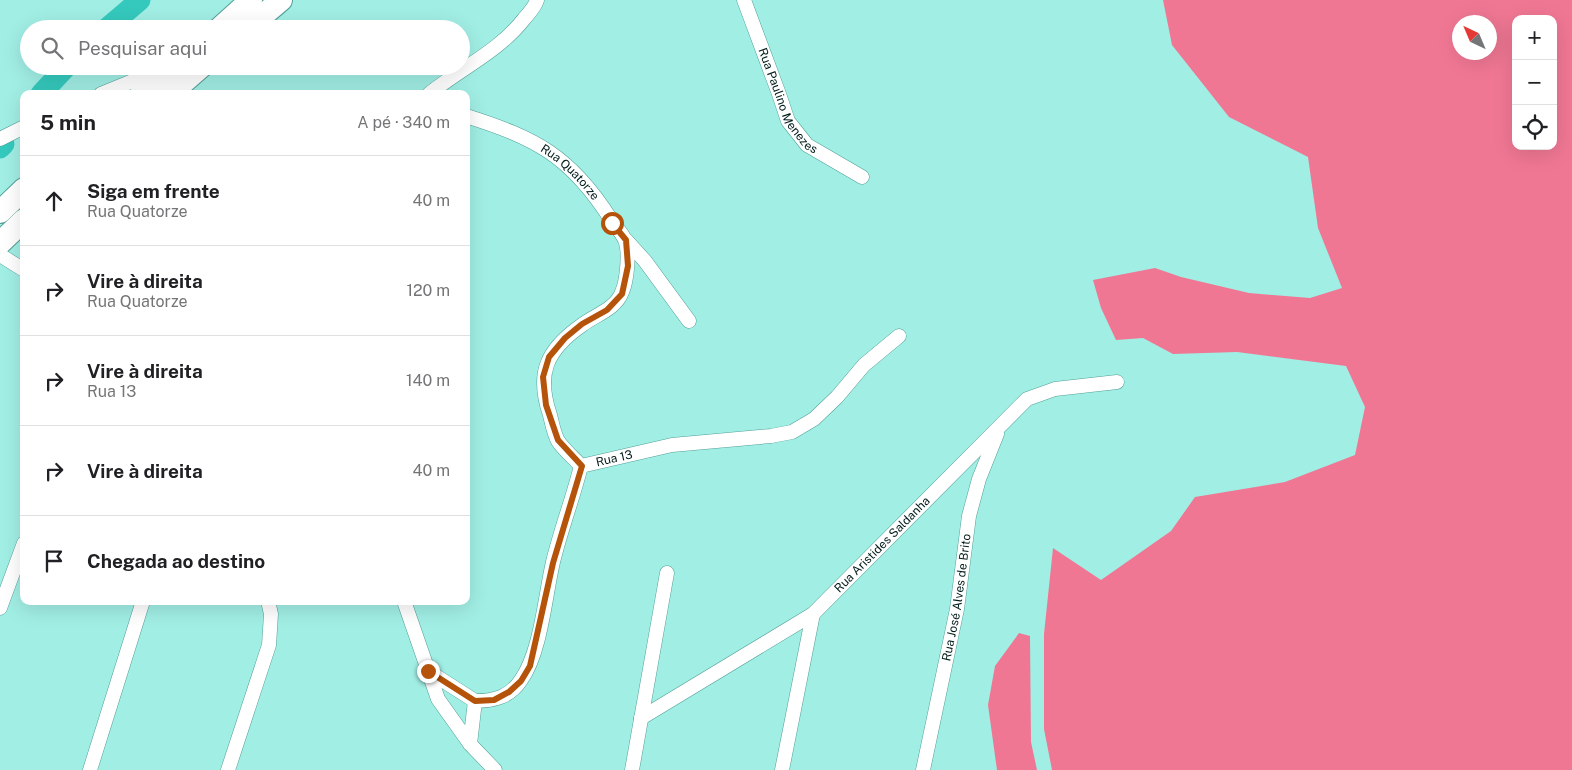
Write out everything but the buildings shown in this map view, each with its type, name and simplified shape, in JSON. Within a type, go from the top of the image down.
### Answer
[{"type":"highway","points":[[229,20],[252,0]]},
{"type":"highway","points":[[258,20],[281,0]]},
{"type":"highway","points":[[146,90],[165,75]]},
{"type":"highway","points":[[175,90],[192,75]]},
{"type":"highway","points":[[0,212],[20,193]]},
{"type":"highway","points":[[0,243],[20,224]]},
{"type":"street","points":[[470,65],[499,46],[521,23],[537,0]]},
{"type":"street","name":"Rua Paulino Menezes","points":[[744,0],[788,121],[807,145],[862,176]]},
{"type":"street","points":[[111,90],[148,75]]},
{"type":"street","points":[[434,90],[454,75]]},
{"type":"street","name":"Rua Quatorze","points":[[470,117],[503,127],[540,146],[566,163],[592,190],[626,240],[628,266],[622,294],[607,310],[582,324],[565,338],[549,357],[543,377],[546,405],[558,440],[582,466]]},
{"type":"street","points":[[0,139],[20,129]]},
{"type":"street","points":[[626,240],[645,261],[690,321]]},
{"type":"street","points":[[0,255],[20,268]]},
{"type":"street","name":"Rua 13","points":[[475,701],[494,700],[509,692],[521,681],[530,666],[553,563],[582,466],[672,445],[771,436],[792,432],[814,419],[837,397],[864,365],[899,336]]},
{"type":"street","name":"Rua Aristides Saldanha","points":[[641,718],[813,614],[1027,399],[1055,389],[1117,382]]},
{"type":"street","name":"Rua José Alves de Brito","points":[[923,770],[957,609],[969,516],[979,479],[1000,426]]},
{"type":"street","points":[[0,608],[20,554]]},
{"type":"street","points":[[632,770],[667,573]]},
{"type":"street","points":[[90,770],[142,605]]},
{"type":"street","points":[[228,770],[270,645],[271,614],[269,605]]},
{"type":"street","points":[[405,605],[438,699],[470,744],[495,770]]},
{"type":"street","points":[[782,770],[813,614]]},
{"type":"street","points":[[428,671],[475,701],[470,744]]},
{"type":"shaded area","points":[[1163,0],[1572,0],[1572,770],[1052,770],[1044,729],[1044,634],[1053,548],[1101,580],[1171,531],[1195,497],[1285,482],[1355,455],[1365,407],[1346,366],[1237,352],[1173,354],[1143,338],[1116,340],[1101,308],[1093,280],[1155,268],[1181,277],[1249,293],[1310,298],[1342,288],[1318,228],[1308,157],[1229,117],[1172,45]]},
{"type":"shaded area","points":[[1019,633],[1030,636],[1031,742],[1037,770],[997,770],[988,705],[995,666]]},
{"type":"waterway","points":[[117,20],[140,0]]},
{"type":"waterway","points":[[45,90],[59,75]]},
{"type":"waterway","points":[[0,148],[4,144]]},
{"type":"route","points":[[428,671],[475,701],[494,700],[509,692],[521,681],[530,666],[553,563],[582,466],[558,440],[546,405],[543,377],[549,357],[565,338],[582,324],[607,310],[622,294],[628,266],[626,240],[612,223]]}]
